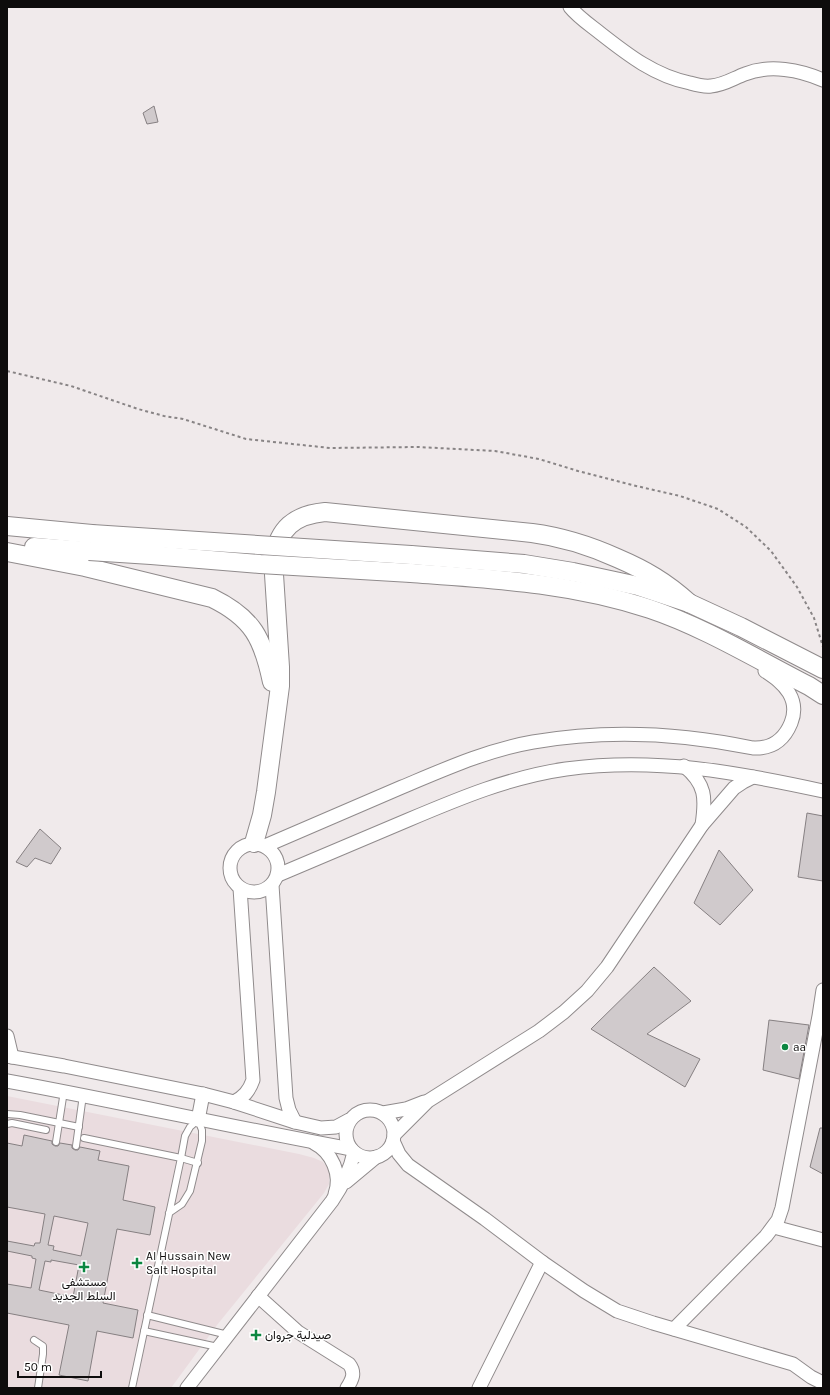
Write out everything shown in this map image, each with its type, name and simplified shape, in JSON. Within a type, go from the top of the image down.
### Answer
[{"type":"main road","points":[[259,844],[278,705],[280,667],[273,559],[280,536],[288,525],[315,513],[335,513],[532,533],[561,538],[590,546],[644,570],[668,585],[689,603]]},
{"type":"main road","points":[[7,526],[90,542]]},
{"type":"main road","points":[[7,545],[90,542],[411,564],[581,590],[651,610],[687,624],[742,651],[809,686],[823,695]]},
{"type":"main road","points":[[7,552],[85,567],[198,593],[225,605],[243,619],[257,636],[264,650],[278,705]]},
{"type":"main road","points":[[411,564],[484,560],[524,564],[574,572],[638,586],[689,603],[741,627],[823,669]]},
{"type":"street","points":[[570,7],[591,26],[627,54],[665,76],[681,82],[703,86],[717,85],[754,71],[773,69],[802,73],[823,80]]},
{"type":"street","points":[[742,651],[758,666],[776,678],[783,685],[790,694],[793,704],[794,714],[787,732],[776,743],[769,747],[753,748],[697,738],[640,734],[583,735],[532,742],[459,763],[259,844],[245,845],[238,849],[232,856],[230,873],[240,888],[253,892],[266,889],[275,880],[470,794],[516,779],[565,769],[589,766],[636,764],[684,766],[753,777],[823,791]]},
{"type":"street","points":[[684,766],[698,780],[702,788],[704,798],[702,824]]},
{"type":"street","points":[[383,1113],[428,1101],[539,1031],[564,1012],[587,991],[607,967],[702,824],[734,788],[753,777]]},
{"type":"street","points":[[259,844],[272,851],[277,858],[278,866],[275,880],[286,1098],[289,1110],[295,1122]]},
{"type":"street","points":[[234,1102],[247,1094],[253,1080],[240,888]]},
{"type":"street","points":[[674,1329],[774,1227],[778,1220],[782,1208],[821,1017],[823,990]]},
{"type":"street","points":[[7,1036],[10,1056],[203,1094],[234,1102],[309,1126],[328,1129],[350,1120]]},
{"type":"street","points":[[7,1081],[64,1091],[198,1120],[309,1141],[352,1151],[360,1156],[368,1158],[377,1157],[398,1162],[408,1166],[485,1219],[542,1262],[617,1311],[793,1364],[811,1378],[823,1383]]},
{"type":"street","points":[[198,1120],[203,1094]]},
{"type":"street","points":[[343,1185],[377,1157],[385,1153],[390,1148],[394,1138],[428,1101]]},
{"type":"street","points":[[188,1388],[343,1185],[350,1169],[352,1151],[345,1135],[346,1127],[354,1114],[361,1110],[369,1109],[383,1113],[391,1123],[399,1154],[408,1166]]},
{"type":"street","points":[[309,1141],[318,1145],[326,1152],[336,1170],[336,1191],[332,1201]]},
{"type":"street","points":[[774,1227],[823,1240]]},
{"type":"street","points":[[479,1388],[542,1262]]},
{"type":"street","points":[[258,1296],[298,1332],[349,1364],[353,1372],[353,1378],[347,1388]]},
{"type":"lane","points":[[56,1142],[64,1091]]},
{"type":"lane","points":[[76,1146],[84,1096]]},
{"type":"lane","points":[[7,1114],[20,1115],[79,1127]]},
{"type":"lane","points":[[132,1388],[147,1315],[169,1213],[181,1158],[184,1136],[190,1127],[198,1120],[203,1136],[198,1163],[186,1198],[176,1209],[169,1213]]},
{"type":"lane","points":[[7,1124],[12,1123],[46,1130]]},
{"type":"lane","points":[[84,1138],[181,1158],[198,1163]]},
{"type":"lane","points":[[147,1315],[228,1335]]},
{"type":"lane","points":[[144,1331],[219,1347]]},
{"type":"lane","points":[[34,1340],[43,1346],[38,1388]]},
{"type":"path","points":[[7,371],[71,386],[144,410],[164,416],[183,419],[246,439],[330,448],[418,447],[495,451],[539,459],[612,480],[680,496],[718,509],[746,527],[771,551],[797,587],[814,618],[823,647]]},
{"type":"shaded area","name":"Al Hussain New Salt Hospital","points":[[7,1096],[299,1154],[323,1162],[329,1170],[329,1184],[324,1193],[217,1325],[171,1388],[7,1388]]},
{"type":"building","points":[[154,106],[158,122],[147,124],[143,113]]},
{"type":"building","points":[[807,813],[823,816],[823,881],[798,877]]},
{"type":"building","points":[[40,829],[61,848],[51,864],[35,858],[27,867],[16,862]]},
{"type":"building","points":[[719,850],[753,890],[720,925],[694,903]]},
{"type":"building","points":[[654,967],[691,1001],[647,1034],[700,1059],[685,1087],[591,1029]]},
{"type":"building","name":"aa","points":[[769,1020],[809,1025],[799,1079],[763,1070]]},
{"type":"building","points":[[820,1128],[823,1128],[823,1174],[810,1167]]},
{"type":"building","name":"مستشفى السلط الجديد","points":[[24,1135],[52,1141],[52,1144],[55,1146],[58,1146],[60,1143],[72,1145],[72,1148],[75,1150],[78,1150],[80,1147],[100,1151],[98,1160],[129,1166],[123,1200],[155,1207],[150,1235],[117,1229],[103,1303],[138,1310],[133,1338],[97,1331],[88,1381],[59,1375],[69,1325],[7,1313],[7,1284],[31,1288],[36,1259],[32,1258],[32,1256],[7,1251],[7,1241],[34,1246],[35,1243],[40,1243],[45,1214],[7,1207],[7,1143],[22,1146]],"holes":[[[54,1216],[88,1223],[81,1256],[53,1250],[54,1246],[48,1245]],[[51,1260],[79,1265],[73,1297],[39,1290],[45,1261],[51,1262]]]},
{"type":"place","name":"aa","points":[[785,1047]]},
{"type":"place","name":"Al Hussain New Salt Hospital","points":[[137,1263]]},
{"type":"place","name":"مستشفى السلط الجديد","points":[[84,1267]]},
{"type":"place","name":"صيدلية جروان","points":[[256,1335]]}]
